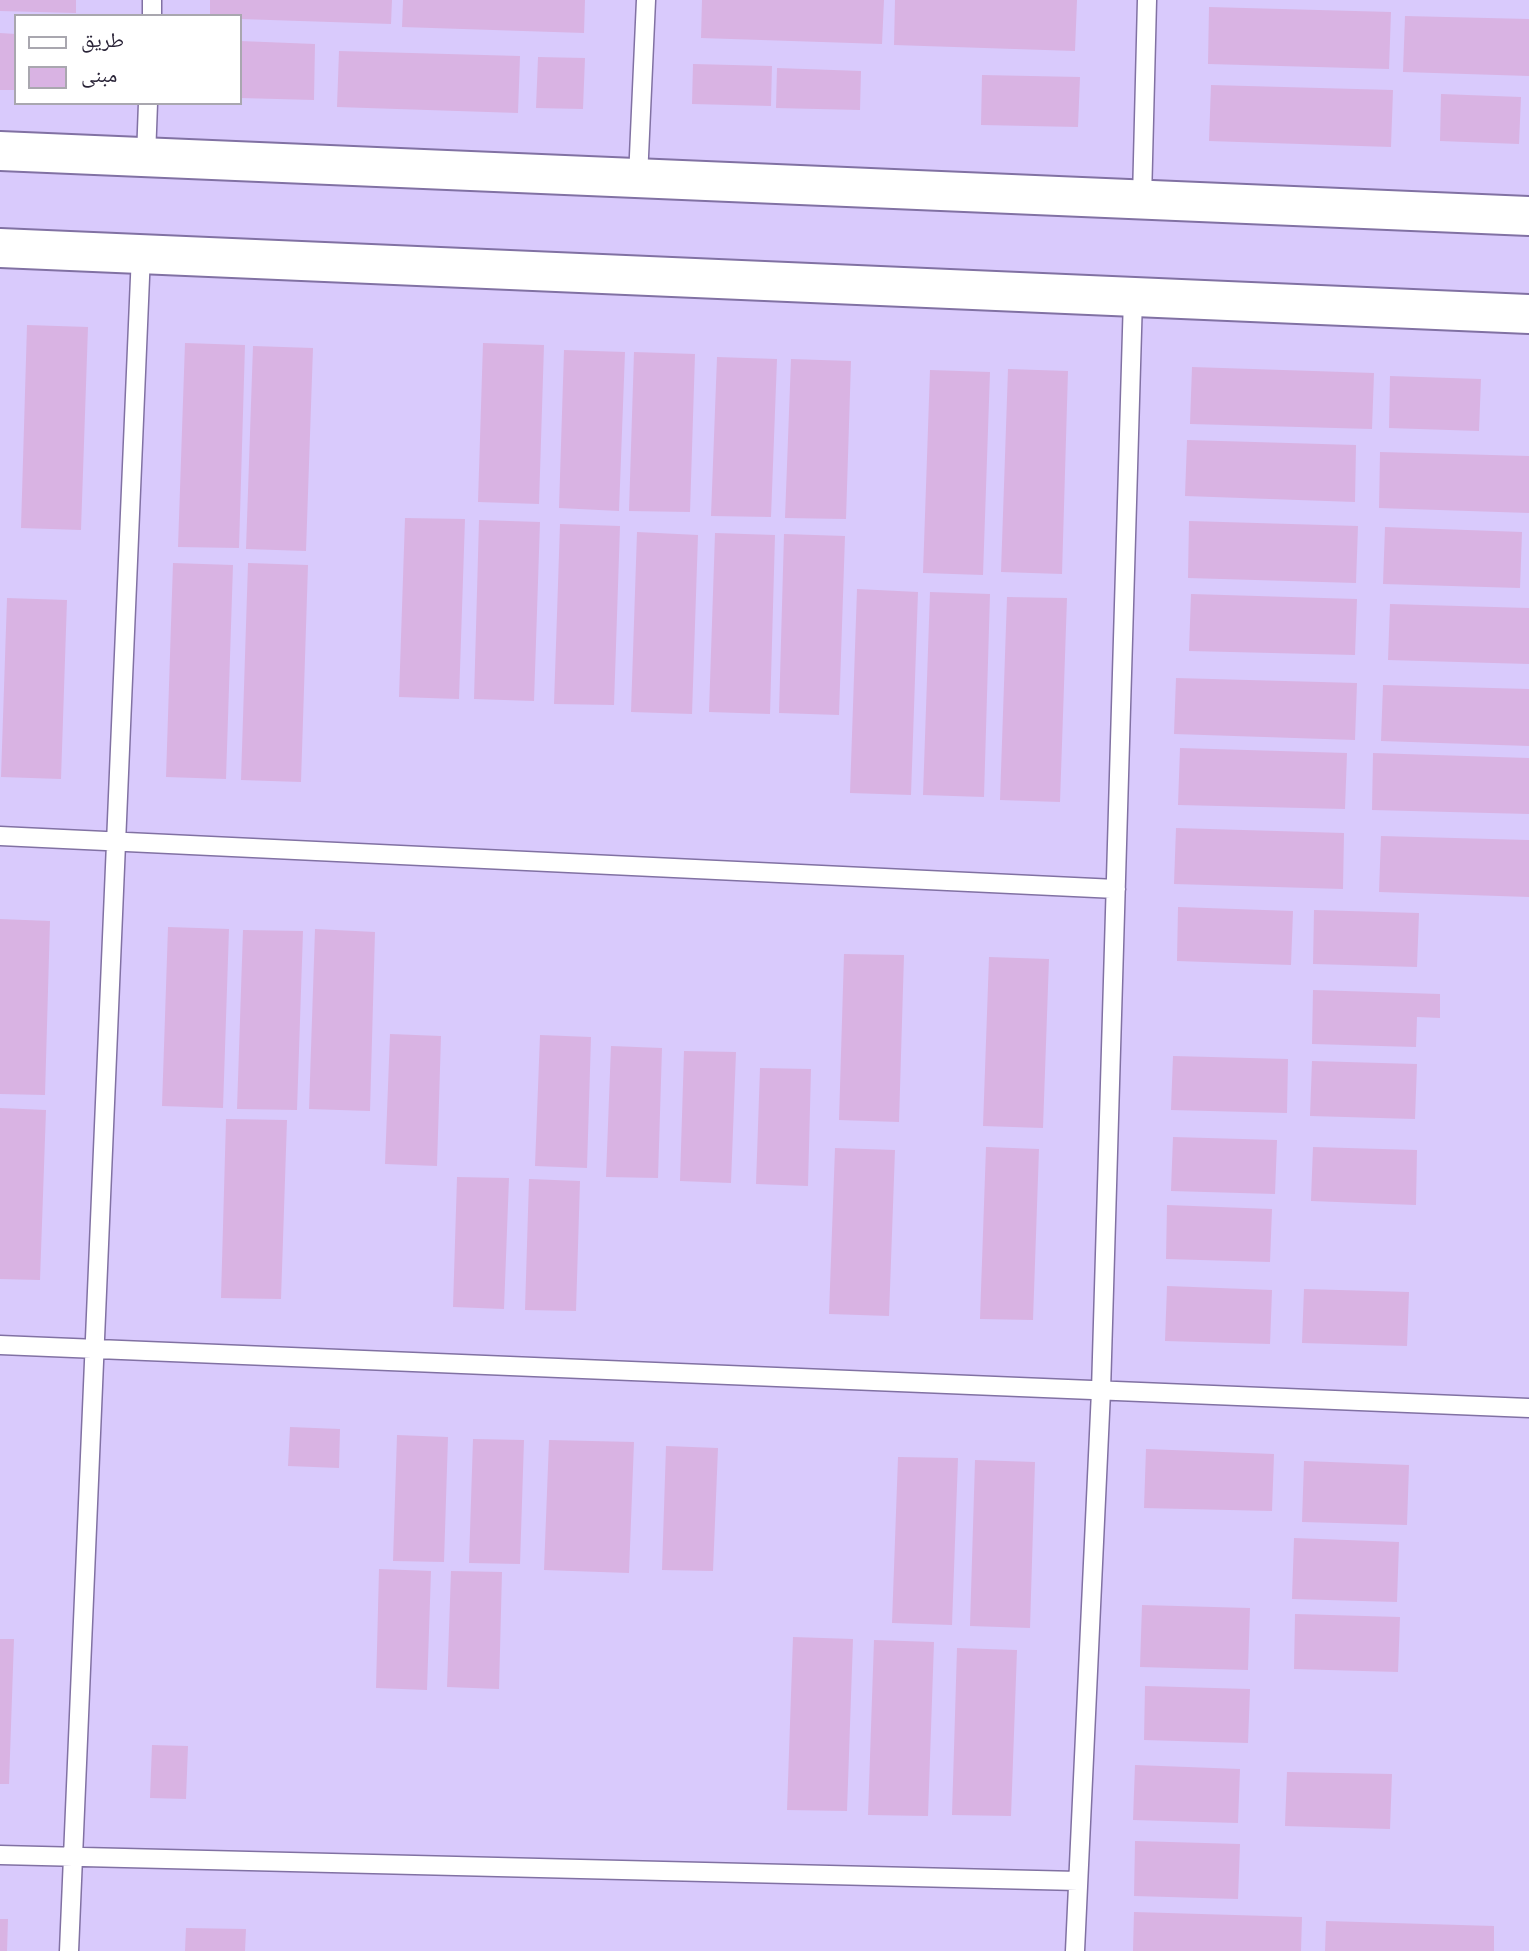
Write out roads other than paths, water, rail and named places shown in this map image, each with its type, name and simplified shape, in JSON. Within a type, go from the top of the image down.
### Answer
[{"type":"street","points":[[0,151],[1529,216]]},
{"type":"street","points":[[0,248],[1529,314]]},
{"type":"lane","points":[[638,178],[646,0]]},
{"type":"lane","points":[[1142,200],[1147,0]]},
{"type":"lane","points":[[146,157],[148,105]]},
{"type":"lane","points":[[69,1951],[141,254]]},
{"type":"lane","points":[[1075,1951],[1101,1391],[1133,297]]},
{"type":"lane","points":[[0,836],[1116,889]]},
{"type":"lane","points":[[0,1345],[1529,1408]]},
{"type":"lane","points":[[0,1855],[1078,1881]]}]
